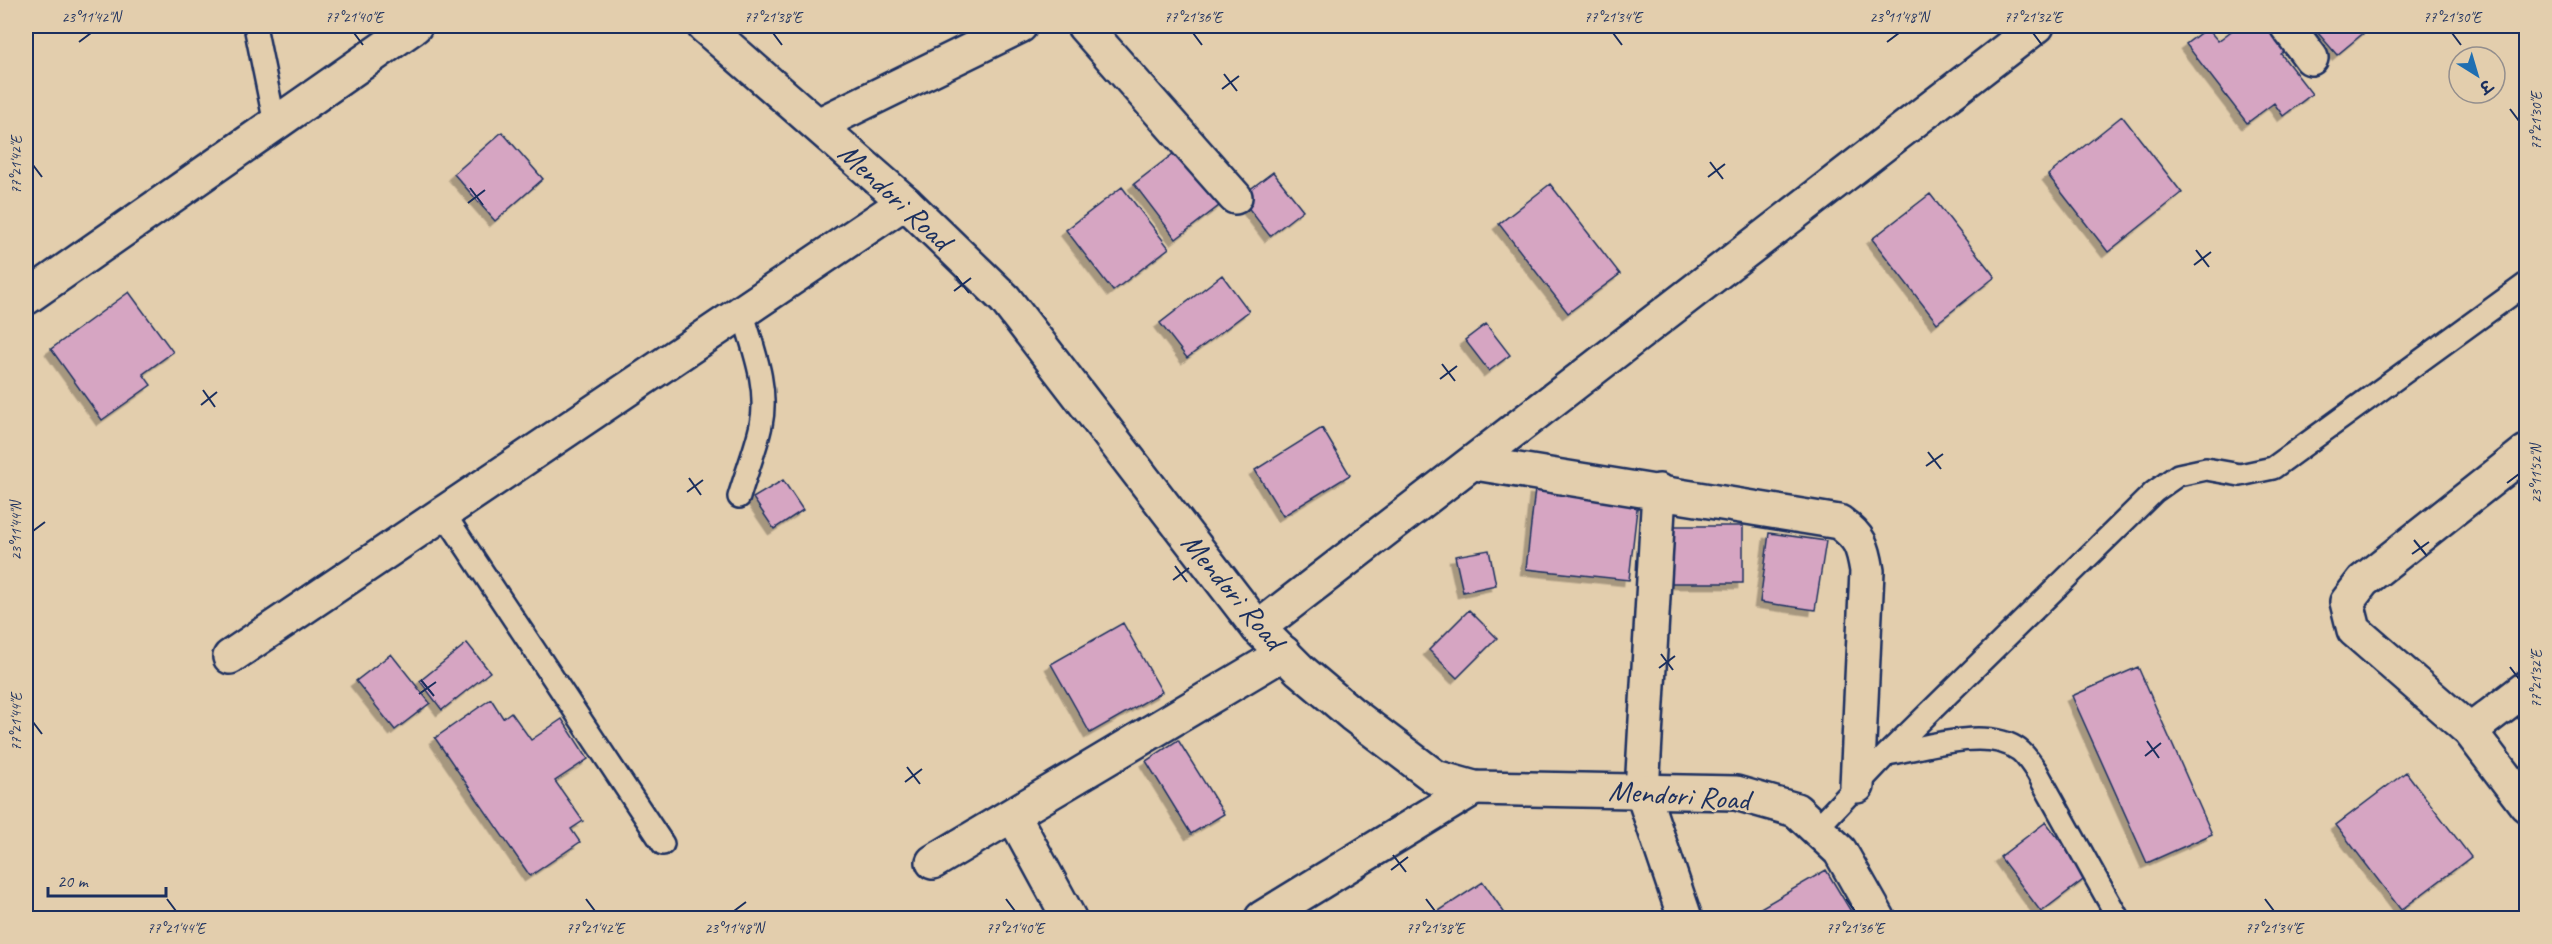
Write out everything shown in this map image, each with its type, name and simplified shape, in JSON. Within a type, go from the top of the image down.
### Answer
[{"type":"street","points":[[26,298],[415,26]]},
{"type":"street","name":"Mendori Road","points":[[704,26],[905,202],[1005,299],[1258,628],[1300,670],[1352,714],[1435,777],[1474,788],[1736,793],[1796,810],[1840,851],[1878,918]]},
{"type":"street","points":[[818,125],[1020,26]]},
{"type":"street","points":[[1084,26],[1235,197]]},
{"type":"street","points":[[1258,628],[2037,26]]},
{"type":"street","points":[[2287,26],[2311,58]]},
{"type":"street","points":[[230,657],[905,202]]},
{"type":"street","points":[[2526,452],[2363,581],[2347,602],[2354,630],[2470,731],[2526,805]]},
{"type":"street","points":[[1474,463],[1659,491],[1839,522],[1854,533],[1863,549],[1867,571],[1857,786]]},
{"type":"street","points":[[1659,491],[1642,791],[1685,918]]},
{"type":"street","points":[[933,862],[1284,653]]},
{"type":"street","points":[[2470,731],[2526,688]]},
{"type":"street","points":[[1262,918],[1474,788]]},
{"type":"street","points":[[1013,815],[1069,918]]},
{"type":"lane","points":[[255,26],[275,124]]},
{"type":"lane","points":[[1816,829],[1886,755],[2154,492],[2178,475],[2206,469],[2240,475],[2273,468],[2526,284]]},
{"type":"lane","points":[[739,497],[761,424],[762,400],[760,375],[742,311]]},
{"type":"lane","points":[[443,512],[663,844]]},
{"type":"lane","points":[[1886,755],[1967,740],[1996,739],[2020,750],[2037,772],[2118,918]]},
{"type":"building","points":[[2238,26],[2267,26],[2286,50],[2281,54],[2312,94],[2283,116],[2274,103],[2247,123],[2186,44],[2207,28],[2218,41]]},
{"type":"building","points":[[2312,26],[2372,26],[2337,55]]},
{"type":"building","points":[[2122,116],[2182,193],[2108,252],[2048,175]]},
{"type":"building","points":[[502,132],[543,179],[495,221],[454,174]]},
{"type":"building","points":[[1182,147],[1224,202],[1176,239],[1134,184]]},
{"type":"building","points":[[1273,172],[1303,210],[1270,236],[1240,197]]},
{"type":"building","points":[[1550,184],[1620,274],[1568,313],[1499,224]]},
{"type":"building","points":[[1122,187],[1169,248],[1113,291],[1066,230]]},
{"type":"building","points":[[1930,194],[1995,277],[1937,323],[1872,239]]},
{"type":"building","points":[[1222,275],[1249,311],[1187,358],[1160,323]]},
{"type":"building","points":[[129,292],[173,352],[143,374],[151,385],[102,420],[51,349]]},
{"type":"building","points":[[1486,324],[1510,355],[1489,371],[1465,340]]},
{"type":"building","points":[[1322,428],[1350,475],[1283,516],[1255,470]]},
{"type":"building","points":[[783,480],[803,510],[774,529],[753,498]]},
{"type":"building","points":[[1535,489],[1638,500],[1629,580],[1526,569]]},
{"type":"building","points":[[1661,526],[1743,526],[1743,583],[1661,583]]},
{"type":"building","points":[[1769,533],[1826,541],[1815,610],[1760,602]]},
{"type":"building","points":[[1489,550],[1496,585],[1463,592],[1455,556]]},
{"type":"building","points":[[1469,610],[1497,638],[1457,678],[1429,650]]},
{"type":"building","points":[[1123,623],[1162,692],[1090,733],[1051,664]]},
{"type":"building","points":[[467,643],[490,672],[442,710],[420,681]]},
{"type":"building","points":[[391,654],[430,703],[395,730],[356,681]]},
{"type":"building","points":[[2138,667],[2212,834],[2147,863],[2072,696]]},
{"type":"building","points":[[491,699],[503,718],[511,712],[531,740],[562,719],[588,759],[555,781],[583,821],[571,829],[580,842],[530,876],[435,738]]},
{"type":"building","points":[[1178,740],[1224,814],[1191,834],[1146,761]]},
{"type":"building","points":[[2406,772],[2471,857],[2401,910],[2336,825]]},
{"type":"building","points":[[2046,822],[2087,877],[2041,912],[2000,857]]},
{"type":"building","points":[[1826,870],[1855,918],[1762,918],[1757,910]]},
{"type":"building","points":[[1483,882],[1508,918],[1428,918]]}]
